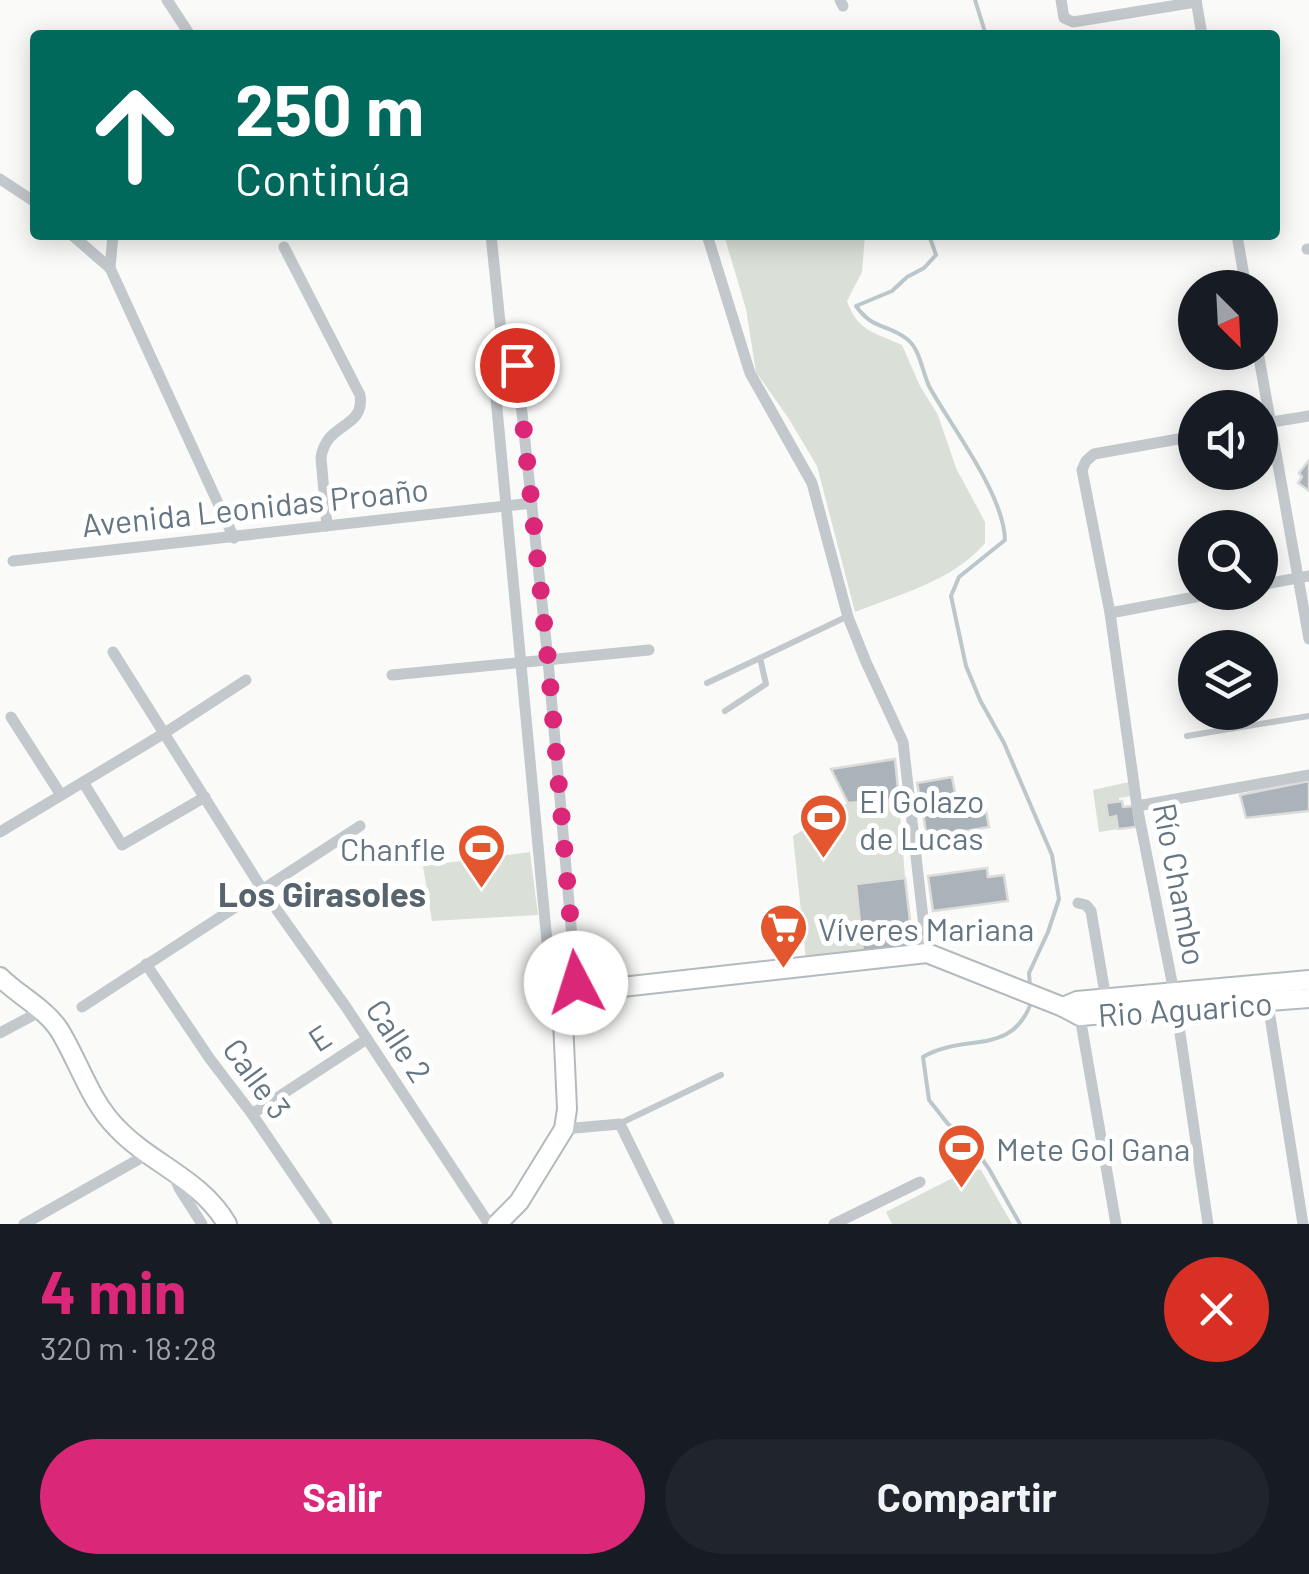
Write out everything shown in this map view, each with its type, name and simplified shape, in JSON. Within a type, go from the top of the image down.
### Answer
[{"type":"main road","points":[[497,1224],[518,1202],[564,1129],[565,996],[928,953],[1069,1007]]},
{"type":"main road","points":[[0,977],[56,1025],[105,1115],[118,1130],[196,1187],[227,1224]]},
{"type":"main road","name":"Rio Aguarico","points":[[1266,993],[1309,980]]},
{"type":"main road","name":"Rio Aguarico","points":[[1069,1007],[1266,993],[1309,998]]},
{"type":"street","points":[[167,0],[187,30]]},
{"type":"street","points":[[1061,0],[1064,18],[1073,22],[1196,1],[1201,30]]},
{"type":"street","points":[[0,179],[30,199]]},
{"type":"street","points":[[78,240],[110,268],[234,538]]},
{"type":"street","points":[[110,268],[113,240]]},
{"type":"street","points":[[492,240],[502,342],[493,366],[504,506],[552,985],[565,996],[576,983],[548,660],[517,365],[502,342]]},
{"type":"street","points":[[709,240],[750,373],[812,484],[848,617],[903,742],[928,953]]},
{"type":"street","points":[[1238,240],[1243,270]]},
{"type":"street","points":[[284,247],[360,396],[362,407],[356,417],[326,439],[322,448],[328,526]]},
{"type":"street","points":[[1278,421],[1309,416]]},
{"type":"street","name":"Río Chambo","points":[[1178,439],[1094,454],[1082,470],[1110,613],[1136,806],[1175,1000],[1208,1224]]},
{"type":"street","points":[[1278,474],[1304,577],[1309,640]]},
{"type":"street","name":"Avenida Leonidas Proaño","points":[[13,561],[532,504]]},
{"type":"street","points":[[1278,582],[1304,577]]},
{"type":"street","points":[[1110,613],[1178,600]]},
{"type":"street","points":[[392,676],[648,650]]},
{"type":"street","name":"Calle 2","points":[[112,652],[262,890],[367,1039],[489,1224]]},
{"type":"street","points":[[0,832],[246,680]]},
{"type":"street","points":[[11,718],[61,795]]},
{"type":"street","points":[[1136,806],[1309,775]]},
{"type":"street","points":[[83,782],[122,845],[205,798]]},
{"type":"street","points":[[82,1007],[360,826]]},
{"type":"street","points":[[1078,903],[1092,910],[1107,1006]]},
{"type":"street","name":"Calle 3","points":[[146,964],[328,1224]]},
{"type":"street","points":[[1266,993],[1303,1224]]},
{"type":"street","points":[[1069,1007],[1116,1224]]},
{"type":"street","points":[[0,1032],[42,1010]]},
{"type":"street","name":"E","points":[[252,1114],[367,1039]]},
{"type":"street","points":[[564,1129],[620,1124],[668,1224]]},
{"type":"street","points":[[24,1224],[148,1154]]},
{"type":"street","points":[[172,1170],[202,1224]]},
{"type":"street","points":[[834,1224],[920,1182]]},
{"type":"lane","points":[[707,682],[848,617]]},
{"type":"lane","points":[[725,711],[766,684],[760,658]]},
{"type":"lane","points":[[1187,736],[1309,716]]},
{"type":"lane","points":[[620,1124],[720,1075]]},
{"type":"shaded area","points":[[725,240],[865,240],[862,272],[847,301],[862,325],[902,345],[938,415],[956,468],[985,522],[985,543],[972,556],[942,577],[855,612],[817,466],[756,372],[746,309]]},
{"type":"shaded area","points":[[1129,782],[1131,796],[1119,798],[1108,817],[1116,816],[1118,829],[1099,832],[1093,790]]},
{"type":"shaded area","name":"El Golazo de Lucas","points":[[899,799],[905,878],[856,885],[863,953],[806,959],[793,836],[848,803]]},
{"type":"shaded area","name":"Chanfle","points":[[530,852],[538,915],[432,921],[423,866]]},
{"type":"shaded area","name":"Mete Gol Gana","points":[[972,1168],[981,1170],[1012,1224],[892,1224],[886,1212]]},
{"type":"building","points":[[1309,460],[1309,491],[1298,483],[1302,477],[1299,473]]},
{"type":"building","points":[[895,759],[899,799],[848,803],[831,769]]},
{"type":"building","points":[[952,777],[958,808],[923,814],[917,783]]},
{"type":"building","points":[[1309,781],[1309,811],[1246,818],[1240,795]]},
{"type":"building","points":[[1122,801],[1123,807],[1133,806],[1136,827],[1118,829],[1116,816],[1108,818],[1106,803]]},
{"type":"building","points":[[985,804],[989,827],[927,838],[923,814]]},
{"type":"building","points":[[987,868],[988,877],[1004,875],[1008,901],[933,911],[928,876]]},
{"type":"building","points":[[905,878],[913,947],[863,953],[856,884]]},
{"type":"waterway","points":[[975,0],[984,30]]},
{"type":"waterway","points":[[931,240],[936,255],[924,268],[892,291],[856,306],[869,319],[912,344],[930,388],[987,483],[1002,522],[1005,540],[959,577],[951,596],[966,666],[1052,855],[1059,899],[1029,973],[1030,986]]},
{"type":"waterway","points":[[1020,1224],[970,1142],[948,1124],[929,1100],[923,1057],[1000,1037],[1024,1018],[1032,1000]]},
{"type":"place","name":"El Golazo de Lucas","points":[[824,860]]},
{"type":"place","name":"Chanfle","points":[[481,890]]},
{"type":"place","name":"Víveres Mariana","points":[[783,970]]},
{"type":"place","name":"Mete Gol Gana","points":[[961,1190]]},
{"type":"district","name":"Los Girasoles","points":[[322,893]]},
{"type":"route","points":[[517,365],[576,983]]}]
